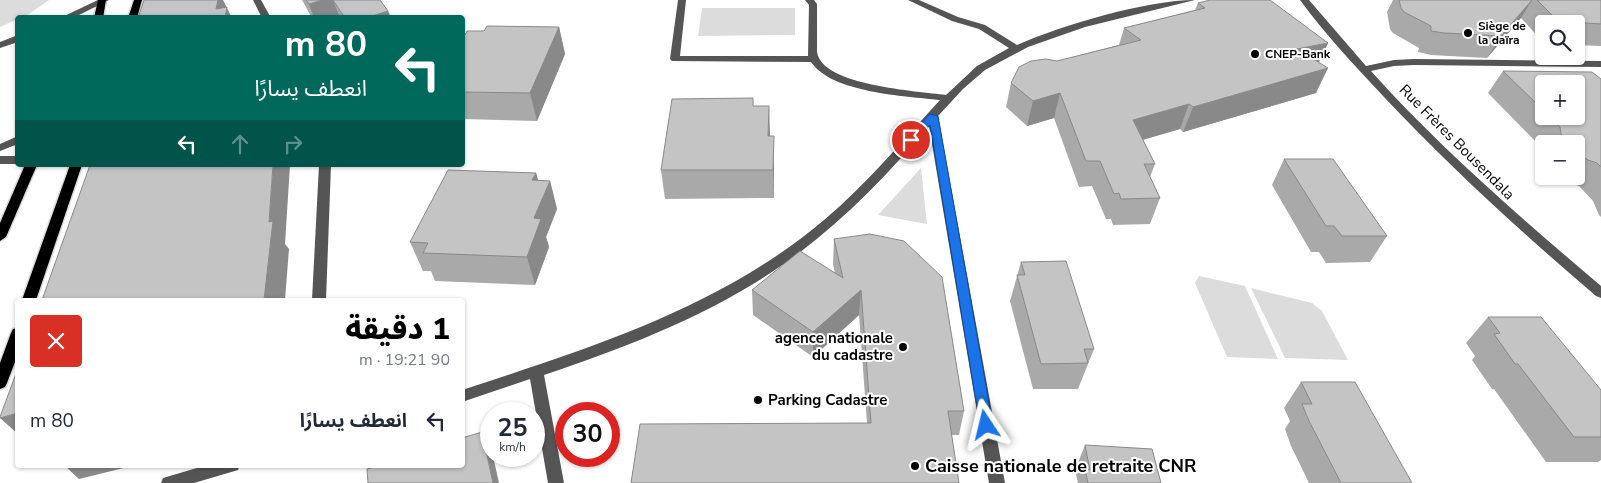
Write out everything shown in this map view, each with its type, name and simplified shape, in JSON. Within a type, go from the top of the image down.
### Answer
[{"type":"main road","points":[[99,15],[103,0]]},
{"type":"main road","points":[[133,15],[138,0]]},
{"type":"main road","points":[[30,298],[75,167]]},
{"type":"main road","points":[[0,237],[27,168]]},
{"type":"main road","points":[[0,383],[15,341]]},
{"type":"street","points":[[67,15],[82,0]]},
{"type":"street","points":[[70,15],[103,0]]},
{"type":"street","points":[[257,0],[265,15]]},
{"type":"street","points":[[682,0],[675,59],[813,59]]},
{"type":"street","points":[[809,0],[813,4],[813,59],[822,71],[843,81],[947,98]]},
{"type":"street","points":[[912,0],[947,16],[982,27],[1017,49]]},
{"type":"street","points":[[465,395],[536,372],[653,329],[730,290],[778,262],[815,234],[863,192],[933,116],[947,98],[983,67],[1017,49],[1098,22],[1191,0]]},
{"type":"street","name":"Rue Frères Bousendala","points":[[1304,0],[1364,69],[1476,185],[1601,293]]},
{"type":"street","points":[[0,46],[15,40]]},
{"type":"street","points":[[1364,69],[1394,63],[1414,62],[1601,64]]},
{"type":"street","points":[[933,116],[997,483]]},
{"type":"street","points":[[0,148],[15,140]]},
{"type":"street","points":[[0,160],[15,160]]},
{"type":"street","points":[[319,298],[325,167]]},
{"type":"street","points":[[536,372],[556,483]]},
{"type":"street","points":[[169,483],[222,468]]},
{"type":"shaded area","points":[[0,0],[49,0],[27,15],[15,15],[15,20],[0,27]]},
{"type":"shaded area","points":[[702,8],[795,8],[795,35],[698,36]]},
{"type":"shaded area","points":[[921,168],[927,224],[878,215]]},
{"type":"shaded area","points":[[1199,276],[1245,286],[1278,359],[1227,357],[1195,283]]},
{"type":"shaded area","points":[[1251,288],[1312,303],[1322,311],[1348,360],[1285,358]]},
{"type":"building","points":[[144,0],[218,0],[216,9],[227,7],[226,15],[139,15]]},
{"type":"building","points":[[306,0],[323,0],[309,4]]},
{"type":"building","points":[[333,0],[380,0],[388,11],[375,15],[343,15]]},
{"type":"building","points":[[1210,0],[1270,0],[1328,43],[1297,49],[1328,68],[1193,107],[1189,104],[1133,120],[1155,164],[1144,164],[1160,198],[1121,199],[1119,193],[1114,194],[1100,161],[1086,161],[1060,93],[1033,101],[1011,83],[1019,67],[1031,61],[1046,59],[1057,61],[1141,40],[1124,28],[1205,8],[1198,3]]},
{"type":"building","points":[[1399,0],[1532,0],[1501,36],[1431,31],[1431,26],[1404,12]]},
{"type":"building","points":[[1537,0],[1601,0],[1601,24],[1585,23],[1585,15],[1552,15]]},
{"type":"building","points":[[487,26],[559,27],[530,93],[465,92],[465,35],[467,31],[484,31]]},
{"type":"building","points":[[1503,71],[1592,72],[1601,79],[1601,167],[1597,163],[1585,158],[1585,135],[1561,135],[1558,125],[1585,125],[1585,75],[1535,75],[1535,102]]},
{"type":"building","points":[[753,98],[753,106],[769,106],[768,136],[774,136],[773,170],[661,170],[672,99]]},
{"type":"building","points":[[1284,159],[1333,159],[1387,236],[1342,236],[1334,226],[1326,226]]},
{"type":"building","points":[[89,167],[273,167],[269,222],[273,221],[264,298],[43,298]]},
{"type":"building","points":[[448,170],[536,173],[532,180],[550,181],[534,218],[541,219],[527,257],[423,253],[428,243],[410,242]]},
{"type":"building","points":[[870,234],[904,241],[942,277],[964,411],[948,411],[959,483],[631,483],[640,424],[871,423],[861,290],[813,332],[752,290],[800,251],[843,278],[834,239]]},
{"type":"building","points":[[1066,261],[1094,349],[1084,349],[1088,363],[1041,364],[1017,275],[1025,275],[1021,262]]},
{"type":"building","points":[[1488,317],[1541,317],[1601,390],[1601,437],[1574,437],[1518,364],[1515,364],[1494,334],[1500,333]]},
{"type":"building","points":[[15,376],[15,414],[0,417]]},
{"type":"building","points":[[1301,382],[1355,382],[1412,483],[1341,483],[1302,404],[1312,404]]},
{"type":"building","points":[[480,433],[480,467],[490,467],[493,483],[368,483],[367,469],[370,468],[465,468],[465,437]]},
{"type":"building","points":[[1085,445],[1152,449],[1161,483],[1088,483],[1085,469],[1090,470]]},
{"type":"place","name":"Siège de la daïra","points":[[1468,33]]},
{"type":"place","name":"CNEP-Bank","points":[[1255,54]]},
{"type":"place","name":"agence nationale du cadastre","points":[[903,347]]},
{"type":"place","name":"Parking Cadastre","points":[[758,400]]},
{"type":"place","name":"Caisse nationale de retraite CNR","points":[[915,466]]},
{"type":"route","points":[[911,140],[933,116],[986,425]]}]
